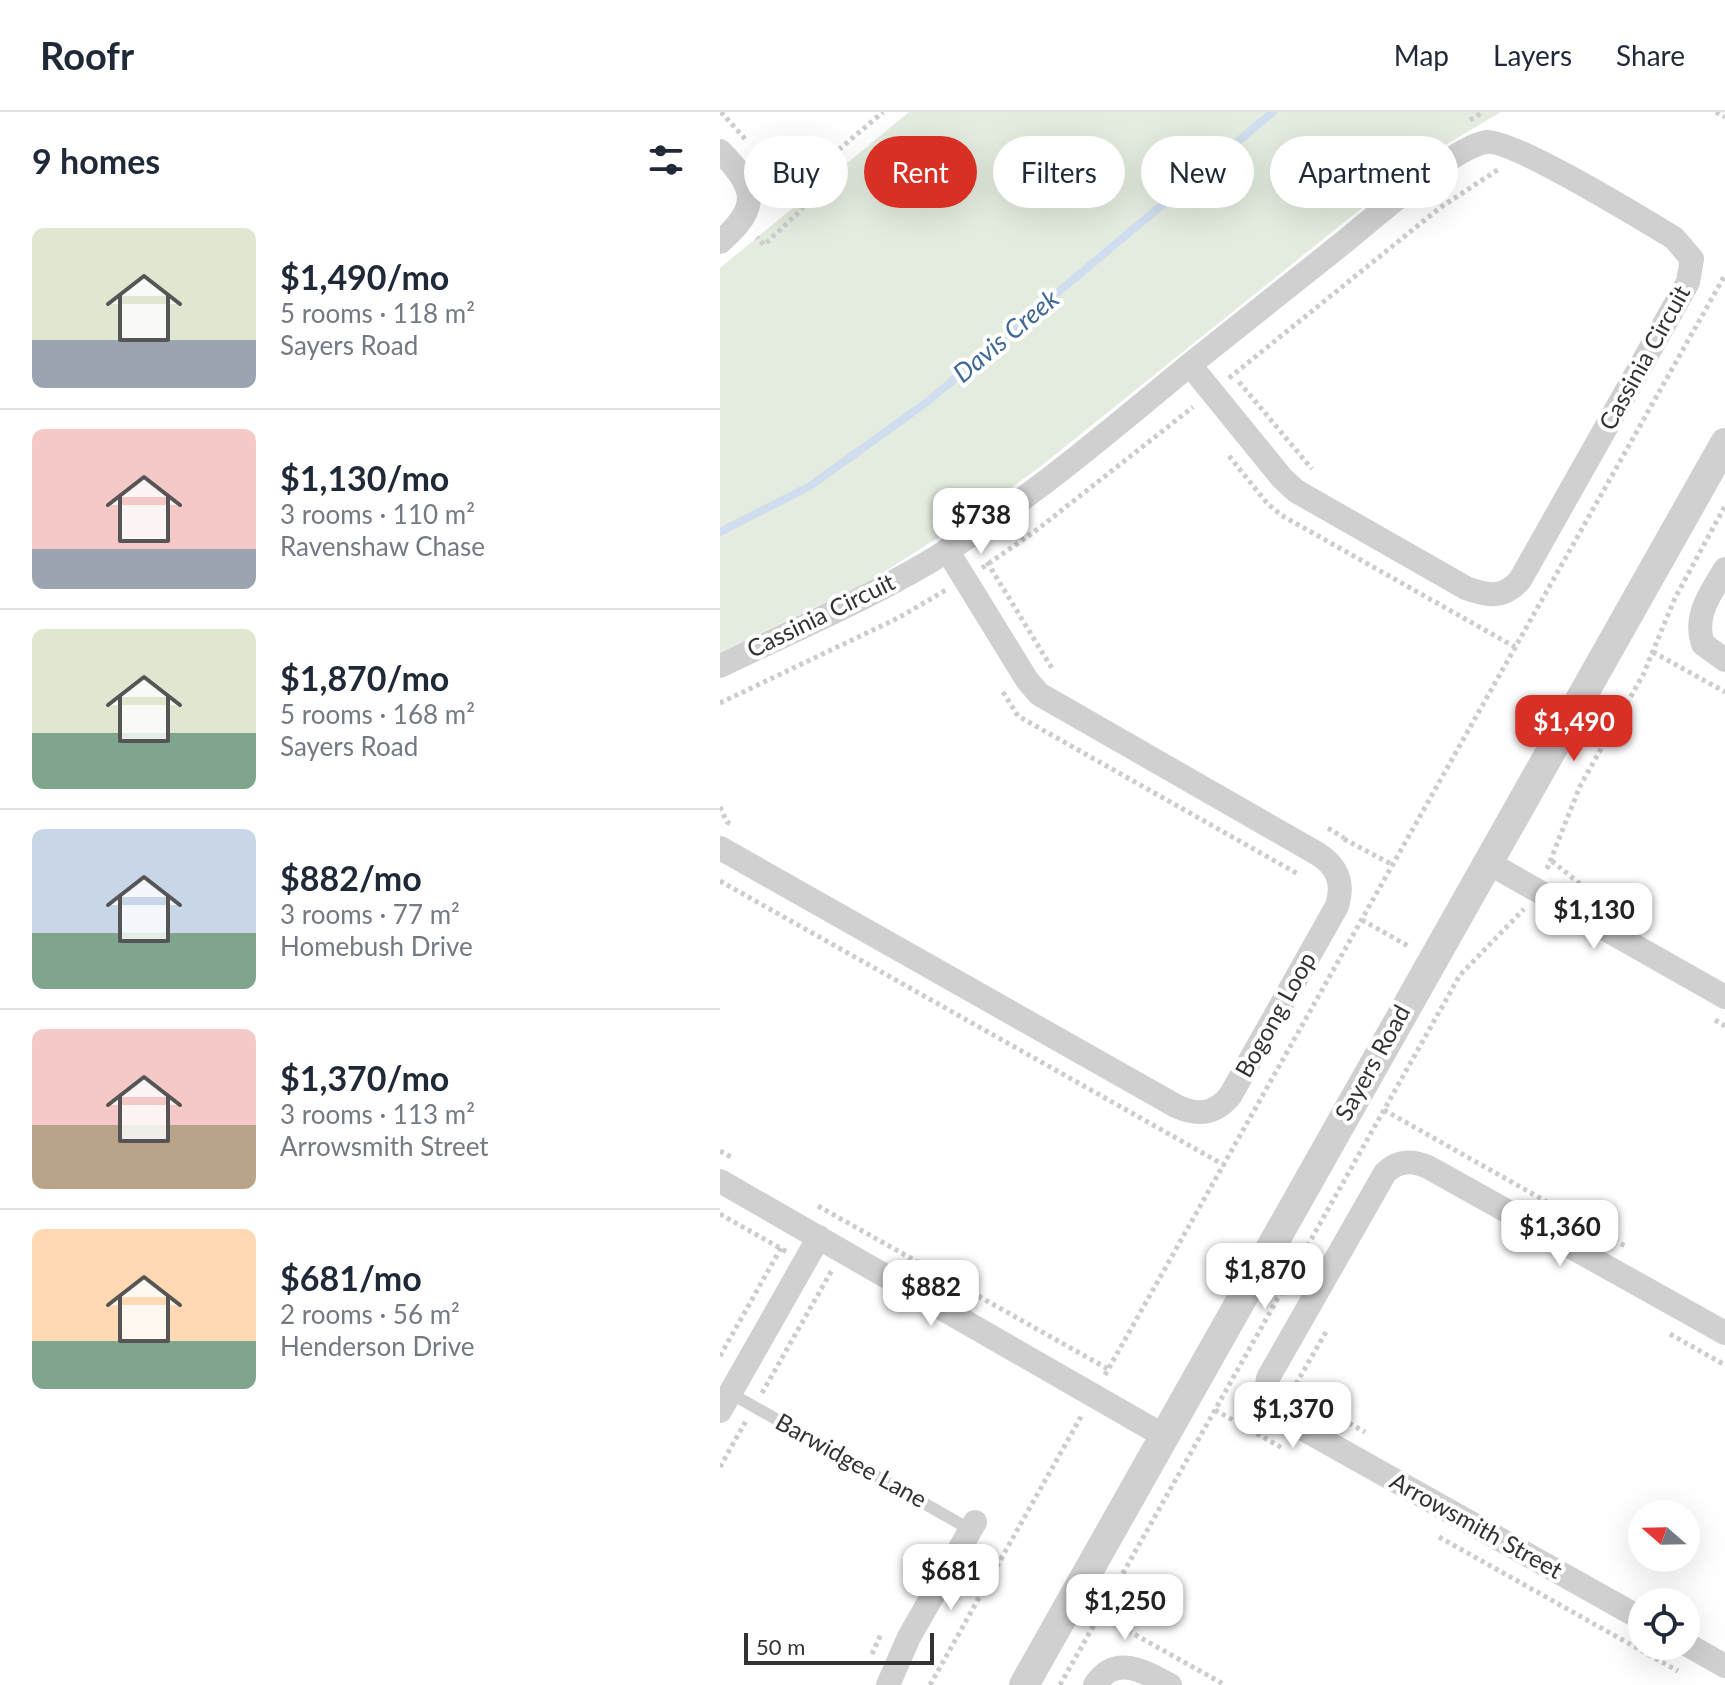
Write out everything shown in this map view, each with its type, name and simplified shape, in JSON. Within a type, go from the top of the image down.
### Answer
[{"type":"street","name":"Cassinia Circuit","points":[[720,666],[860,599],[970,535],[1055,474],[1211,348],[1405,193],[1471,147],[1482,143],[1504,144],[1523,152],[1674,238],[1692,259],[1688,282],[1520,580],[1512,589],[1493,596],[1466,588],[1296,491],[1190,365]]},
{"type":"street","points":[[720,151],[740,174],[749,192],[743,220],[720,242]]},
{"type":"street","name":"Sayers Road","points":[[1024,1685],[1725,443]]},
{"type":"street","name":"Bogong Loop","points":[[720,848],[1176,1106],[1190,1112],[1205,1113],[1220,1107],[1230,1096],[1337,906],[1341,886],[1336,869],[1318,854],[1039,694],[1027,680],[947,550]]},
{"type":"street","points":[[1725,569],[1706,602],[1699,623],[1703,644],[1725,660]]},
{"type":"street","points":[[1487,862],[1725,997]]},
{"type":"street","name":"Arrowsmith Street","points":[[1628,1611],[1296,1425],[1269,1398],[1267,1385],[1272,1370],[1377,1186],[1391,1167],[1406,1161],[1428,1167],[1725,1333]]},
{"type":"street","points":[[720,1181],[1164,1436]]},
{"type":"street","points":[[725,1402],[819,1237]]},
{"type":"street","points":[[888,1685],[909,1637],[973,1526]]},
{"type":"street","points":[[1700,1652],[1725,1666]]},
{"type":"street","points":[[1095,1685],[1107,1672],[1126,1666],[1170,1685]]},
{"type":"lane","name":"Barwidgee Lane","points":[[725,1402],[754,1407],[973,1526]]},
{"type":"path","points":[[848,142],[883,112]]},
{"type":"path","points":[[1462,125],[1483,112]]},
{"type":"path","points":[[1716,112],[1725,117]]},
{"type":"path","points":[[930,1685],[1725,275]]},
{"type":"path","points":[[1211,348],[1319,474]]},
{"type":"path","points":[[1060,1685],[1460,975],[1521,915],[1552,861],[1580,786],[1643,675],[1675,598],[1725,506]]},
{"type":"path","points":[[970,535],[1057,676]]},
{"type":"path","points":[[942,593],[949,605]]},
{"type":"path","points":[[1653,652],[1725,692]]},
{"type":"path","points":[[1002,690],[1018,716],[1305,878]]},
{"type":"path","points":[[720,807],[727,822],[741,829]]},
{"type":"path","points":[[1317,822],[1344,838]]},
{"type":"path","points":[[720,881],[1224,1165]]},
{"type":"path","points":[[1384,1110],[1628,1248]]},
{"type":"path","points":[[720,1151],[743,1164]]},
{"type":"path","points":[[816,1205],[1108,1369]]},
{"type":"path","points":[[720,1467],[855,1227]]},
{"type":"path","points":[[720,1356],[781,1248]]},
{"type":"path","points":[[1292,1391],[1331,1323]]},
{"type":"path","points":[[1670,1333],[1725,1365]]},
{"type":"path","points":[[1306,1399],[1375,1438]]},
{"type":"path","points":[[1215,1410],[1292,1454]]},
{"type":"path","points":[[1429,1531],[1690,1677]]},
{"type":"path","points":[[1100,1615],[1225,1685]]},
{"type":"shaded area","points":[[909,112],[1501,112],[1458,138],[1270,136],[1270,208],[1362,208],[1041,466],[977,513],[868,582],[720,652],[720,268],[793,208],[848,208],[848,162],[864,149],[864,208],[977,208],[977,136],[880,136]]},
{"type":"waterway","name":"Davis Creek","points":[[720,532],[810,486],[927,402],[1273,112]]}]
